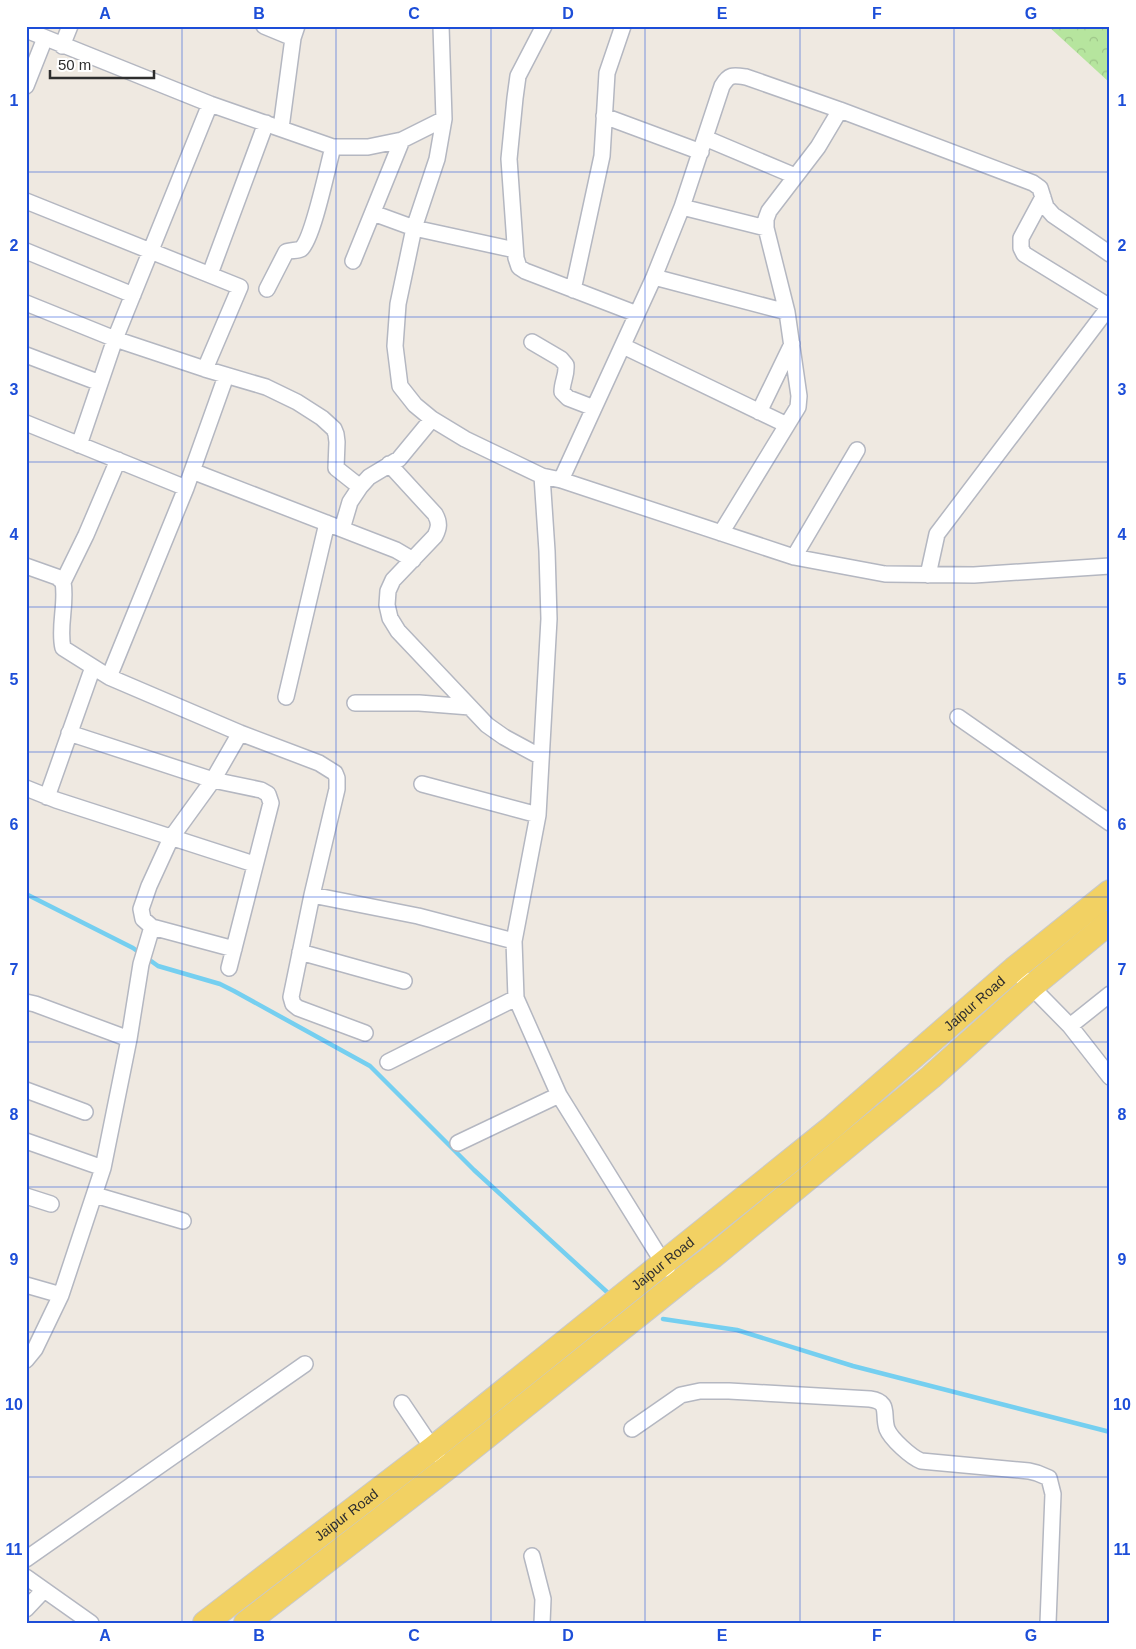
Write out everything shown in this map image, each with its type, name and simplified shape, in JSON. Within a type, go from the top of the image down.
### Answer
[{"type":"main road","name":"Jaipur Road","points":[[205,1623],[432,1449],[839,1122],[1014,969],[1110,892]]},
{"type":"main road","name":"Jaipur Road","points":[[246,1623],[447,1468],[712,1257],[931,1077],[1031,987],[1110,923]]},
{"type":"street","points":[[62,46],[70,26]]},
{"type":"street","points":[[264,26],[295,32],[281,128]]},
{"type":"street","points":[[441,26],[444,118],[437,159],[414,228],[398,304],[395,346],[400,386],[415,405],[432,419],[465,439],[542,476],[561,480],[794,557],[885,574],[974,575],[1110,566]]},
{"type":"street","points":[[544,26],[518,76],[514,98],[509,159],[515,250],[519,267],[637,314]]},
{"type":"street","points":[[573,290],[602,156],[607,73],[623,26]]},
{"type":"street","points":[[26,30],[210,104],[333,147],[368,147],[402,140],[444,118]]},
{"type":"street","points":[[26,86],[45,38]]},
{"type":"street","points":[[561,480],[654,277],[682,207],[722,86],[726,79],[735,75],[746,77],[840,110],[1033,183],[1040,188],[1046,207],[1053,215],[1110,254]]},
{"type":"street","points":[[79,445],[115,339],[210,104]]},
{"type":"street","points":[[721,533],[798,407],[799,396],[787,312],[766,228],[766,219],[769,211],[818,147],[840,110]]},
{"type":"street","points":[[604,116],[703,145],[795,176]]},
{"type":"street","points":[[210,274],[266,123]]},
{"type":"street","points":[[353,261],[402,140]]},
{"type":"street","points":[[267,290],[286,252],[301,248],[310,231],[333,147]]},
{"type":"street","points":[[928,575],[937,534],[1109,307],[1024,254],[1021,248],[1021,238],[1043,197]]},
{"type":"street","points":[[26,201],[240,287],[205,370]]},
{"type":"street","points":[[682,207],[766,228]]},
{"type":"street","points":[[373,213],[414,228],[515,250]]},
{"type":"street","points":[[26,251],[133,295]]},
{"type":"street","points":[[654,277],[787,312]]},
{"type":"street","points":[[26,303],[115,339],[205,370],[266,387],[297,402],[329,424],[336,434],[336,468],[360,487]]},
{"type":"street","points":[[532,342],[561,359],[566,365],[567,372],[562,384],[562,392],[568,398],[594,408]]},
{"type":"street","points":[[759,412],[792,344]]},
{"type":"street","points":[[623,346],[787,425]]},
{"type":"street","points":[[26,355],[100,383]]},
{"type":"street","points":[[109,677],[186,488],[226,376]]},
{"type":"street","points":[[342,529],[350,502],[360,487],[369,477],[399,459],[432,419]]},
{"type":"street","points":[[26,423],[186,488]]},
{"type":"street","points":[[794,557],[857,450]]},
{"type":"street","points":[[63,582],[86,535],[118,460]]},
{"type":"street","points":[[389,464],[435,514],[439,521],[439,529],[435,536],[393,580],[388,591],[390,618],[398,631],[487,725],[504,737],[541,757]]},
{"type":"street","points":[[192,471],[396,550],[413,560]]},
{"type":"street","points":[[542,476],[549,619],[541,757],[528,812],[514,941],[516,998],[559,1095],[676,1285]]},
{"type":"street","points":[[286,697],[327,523]]},
{"type":"street","points":[[26,566],[57,577],[63,582],[65,590],[61,639],[63,648],[109,677],[240,734],[319,763],[335,773],[338,789],[312,895],[291,997],[293,1004],[314,1015],[365,1033]]},
{"type":"street","points":[[47,796],[93,668]]},
{"type":"street","points":[[355,703],[419,703],[470,706]]},
{"type":"street","points":[[958,717],[1110,823]]},
{"type":"street","points":[[69,733],[213,780],[261,790],[268,794],[271,803],[229,968]]},
{"type":"street","points":[[234,948],[152,927],[143,920],[141,909],[149,886],[171,838],[213,780],[240,734]]},
{"type":"street","points":[[422,784],[528,812]]},
{"type":"street","points":[[26,788],[171,838],[254,864]]},
{"type":"street","points":[[312,895],[418,916],[514,941]]},
{"type":"street","points":[[26,1360],[35,1349],[62,1295],[104,1168],[141,964],[152,927]]},
{"type":"street","points":[[300,952],[404,981]]},
{"type":"street","points":[[1014,969],[1070,1026],[1109,1074]]},
{"type":"street","points":[[1070,1026],[1110,994]]},
{"type":"street","points":[[388,1062],[516,998]]},
{"type":"street","points":[[26,1002],[128,1040]]},
{"type":"street","points":[[26,1090],[85,1112]]},
{"type":"street","points":[[458,1144],[559,1095]]},
{"type":"street","points":[[26,1141],[104,1168]]},
{"type":"street","points":[[95,1195],[183,1221]]},
{"type":"street","points":[[26,1196],[51,1204]]},
{"type":"street","points":[[26,1285],[62,1295]]},
{"type":"street","points":[[26,1559],[305,1364]]},
{"type":"street","points":[[632,1429],[681,1395],[690,1392],[729,1391],[870,1399],[878,1400],[882,1403],[887,1430],[913,1458],[926,1462],[1028,1471],[1044,1475],[1050,1478],[1053,1494],[1048,1623]]},
{"type":"street","points":[[402,1403],[432,1449],[447,1468]]},
{"type":"street","points":[[532,1556],[543,1599],[542,1623]]},
{"type":"street","points":[[26,1577],[43,1591],[91,1623]]},
{"type":"street","points":[[26,1609],[43,1591]]},
{"type":"green space","points":[[1048,26],[1110,26],[1110,83]]},
{"type":"waterway","points":[[26,894],[133,948],[158,966],[220,984],[370,1066],[474,1170],[607,1292]]},
{"type":"waterway","points":[[663,1319],[737,1330],[853,1366],[1110,1432]]}]
